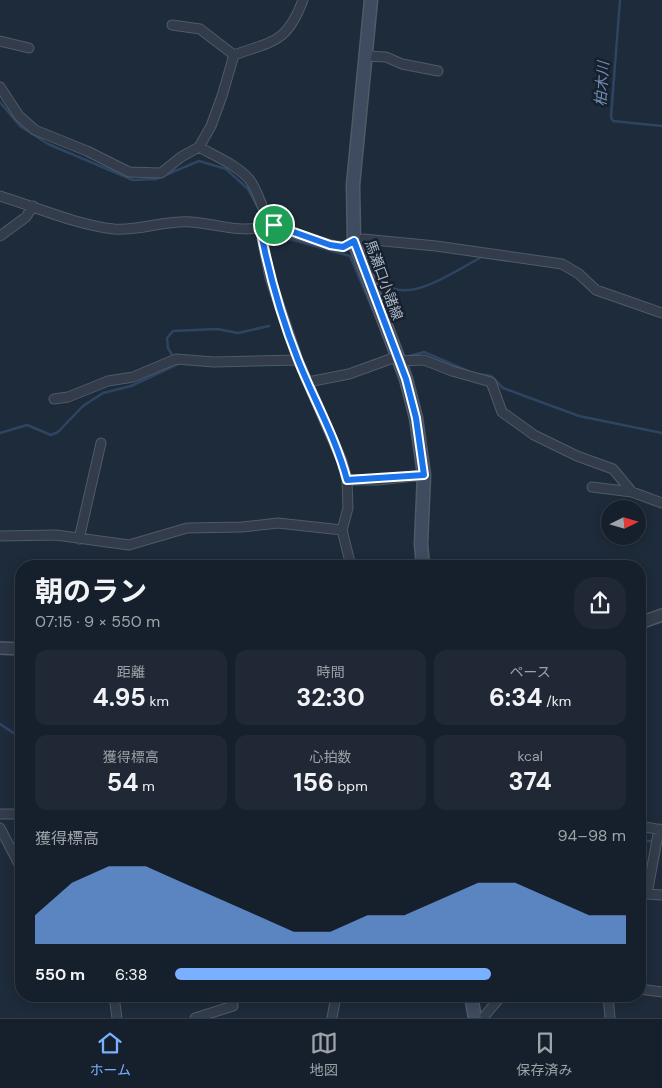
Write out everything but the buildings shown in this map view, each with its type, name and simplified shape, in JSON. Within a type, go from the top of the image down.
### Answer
[{"type":"main road","name":"馬瀬口小諸線","points":[[371,0],[353,185],[354,241],[406,379],[416,418],[424,475],[421,544],[422,560]]},
{"type":"main road","points":[[472,1002],[475,1018]]},
{"type":"street","points":[[234,55],[276,40],[293,25],[303,0]]},
{"type":"street","points":[[172,25],[200,30],[234,55]]},
{"type":"street","points":[[0,41],[29,48]]},
{"type":"street","points":[[0,87],[19,116],[35,130],[87,151],[129,172],[161,172],[181,157],[199,147],[211,126],[234,55]]},
{"type":"street","points":[[366,56],[386,57],[402,64],[438,71]]},
{"type":"street","points":[[199,147],[238,170],[249,180],[265,215],[274,225],[330,245],[343,247],[363,239],[436,246],[562,264],[579,274],[596,290],[662,313]]},
{"type":"street","points":[[0,196],[116,229],[141,228],[163,223],[190,222],[233,230],[274,225]]},
{"type":"street","points":[[0,236],[26,217],[33,206]]},
{"type":"street","points":[[260,228],[270,278],[298,360],[342,461],[347,480],[348,508],[342,530],[350,560]]},
{"type":"street","points":[[54,399],[68,397],[108,381],[133,377],[176,359],[214,362],[298,360]]},
{"type":"street","points":[[308,382],[349,374],[397,359],[424,360],[452,371],[491,382],[502,412],[534,435],[577,456],[613,469],[632,492]]},
{"type":"street","points":[[79,538],[101,443]]},
{"type":"street","points":[[347,480],[424,475]]},
{"type":"street","points":[[592,487],[632,492],[662,504]]},
{"type":"street","points":[[0,536],[56,535],[129,545],[187,528],[242,527],[278,523],[342,530]]},
{"type":"street","points":[[646,621],[662,615]]},
{"type":"street","points":[[0,648],[15,649]]},
{"type":"street","points":[[0,814],[15,814]]},
{"type":"street","points":[[646,827],[661,830],[646,888]]},
{"type":"street","points":[[0,828],[15,857]]},
{"type":"street","points":[[646,896],[662,895]]},
{"type":"street","points":[[646,990],[662,992]]},
{"type":"street","points":[[115,1002],[117,1018]]},
{"type":"street","points":[[332,1018],[335,1002]]},
{"type":"street","points":[[482,1018],[496,1002]]},
{"type":"street","points":[[609,1002],[610,1018]]},
{"type":"street","points":[[195,1018],[233,1006]]},
{"type":"waterway","name":"柏木川","points":[[620,0],[611,117],[613,121],[662,126]]},
{"type":"waterway","points":[[0,102],[20,126],[48,144],[133,180],[156,179],[199,161],[226,169],[248,189],[266,223]]},
{"type":"waterway","points":[[269,228],[275,235],[357,258]]},
{"type":"waterway","points":[[350,256],[391,353]]},
{"type":"waterway","points":[[367,260],[380,267],[392,288],[413,290],[437,281],[480,258]]},
{"type":"waterway","points":[[174,358],[168,348],[167,338],[173,331],[217,329],[238,333],[269,326]]},
{"type":"waterway","points":[[406,357],[424,352],[470,372]]},
{"type":"waterway","points":[[0,433],[27,425],[51,435],[58,432],[83,406],[103,393],[131,386],[178,364],[177,362]]},
{"type":"waterway","points":[[478,374],[491,376],[503,388],[579,416],[662,433]]},
{"type":"waterway","points":[[0,724],[15,734]]},
{"type":"waterway","points":[[646,841],[662,841]]},
{"type":"route","points":[[274,225],[330,245],[343,247],[354,241],[396,357],[406,379],[416,418],[424,475],[378,480],[347,480],[342,461],[298,360],[270,278],[260,228],[274,225]]}]
